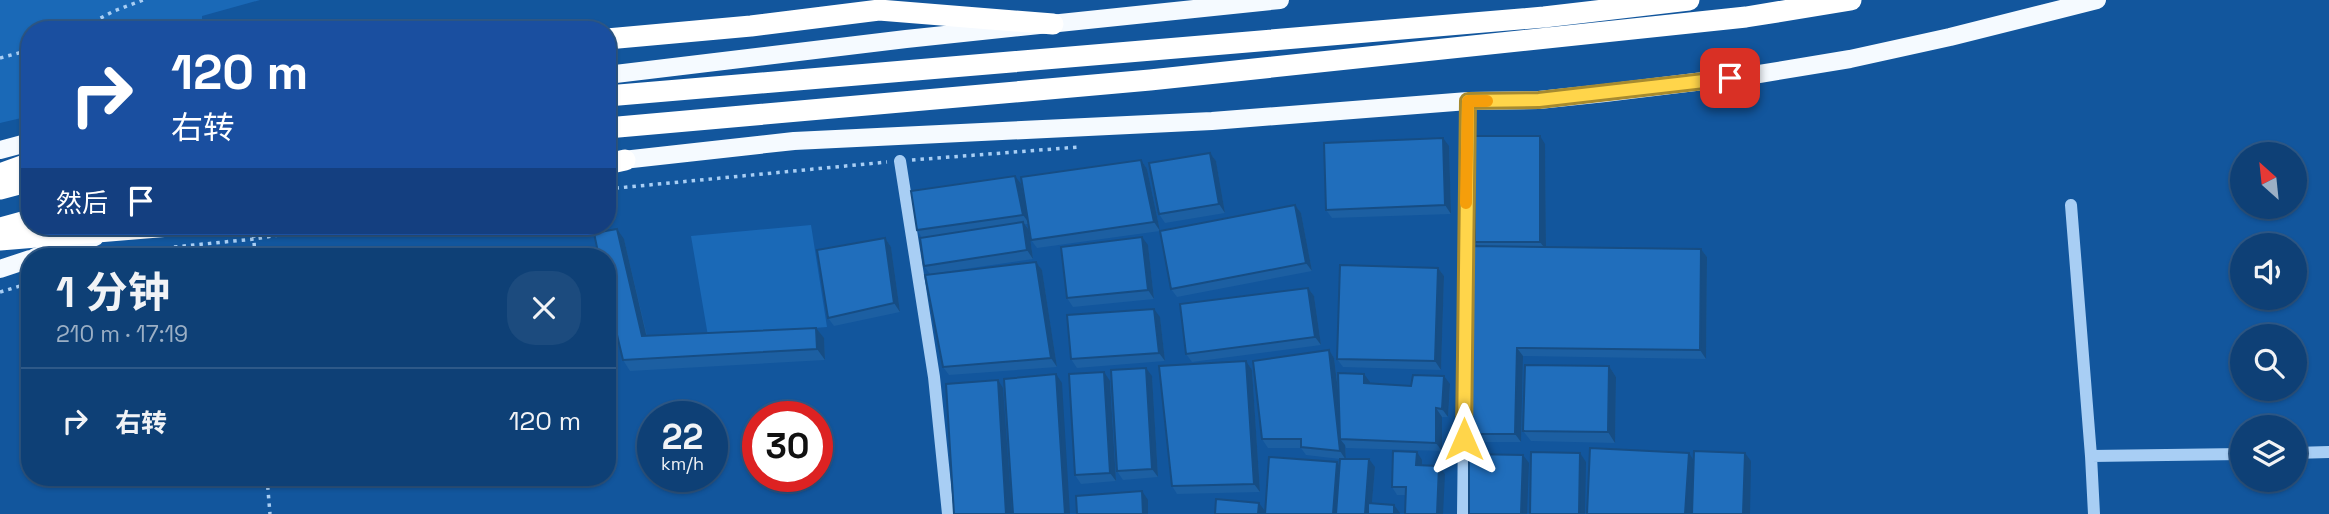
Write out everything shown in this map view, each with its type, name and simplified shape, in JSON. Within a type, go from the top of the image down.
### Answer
[{"type":"highway","points":[[616,95],[1544,17],[1689,0]]},
{"type":"highway","points":[[616,127],[1178,77],[1746,18],[1851,0]]},
{"type":"highway","points":[[616,38],[751,26],[879,10],[1053,24]]},
{"type":"highway","points":[[0,174],[21,166]]},
{"type":"highway","points":[[0,188],[21,183]]},
{"type":"highway","points":[[0,228],[21,222]]},
{"type":"highway","points":[[0,240],[61,235]]},
{"type":"main road","points":[[616,74],[1232,2],[1280,0]]},
{"type":"main road","points":[[616,162],[794,141],[1212,121],[1468,101],[1539,100],[1765,73],[1901,48],[2097,0]]},
{"type":"main road","points":[[0,150],[21,144]]},
{"type":"main road","points":[[62,248],[105,235]]},
{"type":"main road","points":[[0,269],[21,262]]},
{"type":"street","points":[[1463,514],[1468,101]]},
{"type":"street","points":[[900,160],[934,377],[948,514]]},
{"type":"street","points":[[2071,205],[2094,514]]},
{"type":"street","points":[[2307,453],[2329,452]]},
{"type":"street","points":[[2091,456],[2230,454]]},
{"type":"path","points":[[95,21],[143,0]]},
{"type":"path","points":[[0,58],[21,52]]},
{"type":"path","points":[[616,188],[900,160],[1089,146]]},
{"type":"path","points":[[254,235],[254,248]]},
{"type":"path","points":[[162,248],[279,235]]},
{"type":"path","points":[[0,292],[21,286]]},
{"type":"path","points":[[268,486],[270,514]]},
{"type":"shaded area","points":[[0,0],[260,0],[202,16],[202,21],[21,21],[21,118],[0,123]]},
{"type":"shaded area","points":[[811,225],[827,327],[708,336],[691,236]]},
{"type":"building","points":[[1475,136],[1540,136],[1540,242],[1475,242]]},
{"type":"building","points":[[1443,138],[1445,205],[1326,210],[1324,143]]},
{"type":"building","points":[[1210,153],[1219,204],[1159,214],[1149,163]]},
{"type":"building","points":[[1141,160],[1154,222],[1031,240],[1021,177]]},
{"type":"building","points":[[1015,176],[1023,215],[917,230],[911,191]]},
{"type":"building","points":[[1295,205],[1306,263],[1171,289],[1160,231]]},
{"type":"building","points":[[1023,222],[1027,250],[924,266],[920,238]]},
{"type":"building","points":[[616,229],[642,336],[816,328],[817,349],[623,360],[616,331],[616,248],[597,248],[594,235],[616,235]]},
{"type":"building","points":[[1142,237],[1148,290],[1067,298],[1061,247]]},
{"type":"building","points":[[885,238],[894,303],[828,318],[817,250]]},
{"type":"building","points":[[1472,246],[1701,249],[1700,350],[1517,348],[1515,434],[1469,434]]},
{"type":"building","points":[[1036,262],[1051,358],[943,367],[925,275]]},
{"type":"building","points":[[1340,265],[1438,268],[1435,361],[1337,359]]},
{"type":"building","points":[[1308,288],[1315,337],[1186,354],[1180,304]]},
{"type":"building","points":[[1154,309],[1159,353],[1071,359],[1067,315]]},
{"type":"building","points":[[1329,350],[1340,451],[1301,447],[1301,439],[1262,439],[1253,361]]},
{"type":"building","points":[[1246,361],[1254,484],[1172,486],[1159,366]]},
{"type":"building","points":[[1525,365],[1609,366],[1608,432],[1523,431]]},
{"type":"building","points":[[1146,368],[1152,469],[1117,471],[1111,370]]},
{"type":"building","points":[[1104,372],[1110,473],[1075,475],[1069,374]]},
{"type":"building","points":[[1338,373],[1364,374],[1364,383],[1411,386],[1413,375],[1444,376],[1442,409],[1436,408],[1436,443],[1340,439]]},
{"type":"building","points":[[1056,374],[1065,514],[1013,514],[1004,379]]},
{"type":"building","points":[[998,380],[1006,514],[954,514],[946,384]]},
{"type":"building","points":[[1590,448],[1689,453],[1685,514],[1587,514]]},
{"type":"building","points":[[1393,451],[1417,452],[1416,465],[1439,466],[1437,514],[1405,514],[1406,487],[1392,487]]},
{"type":"building","points":[[1694,451],[1745,453],[1743,514],[1692,514]]},
{"type":"building","points":[[1531,452],[1580,453],[1579,514],[1530,514]]},
{"type":"building","points":[[1469,454],[1523,455],[1521,514],[1469,514]]},
{"type":"building","points":[[1269,457],[1337,462],[1333,514],[1265,514]]},
{"type":"building","points":[[1340,459],[1369,459],[1365,514],[1336,514]]},
{"type":"building","points":[[1142,491],[1143,514],[1077,514],[1076,496]]},
{"type":"building","points":[[1216,499],[1259,503],[1258,514],[1215,514]]},
{"type":"building","points":[[1368,503],[1394,505],[1394,514],[1368,514]]},
{"type":"slow traffic","points":[[1466,203],[1468,101],[1487,101]]},
{"type":"route","points":[[1464,439],[1468,101],[1539,100],[1730,78]]}]
